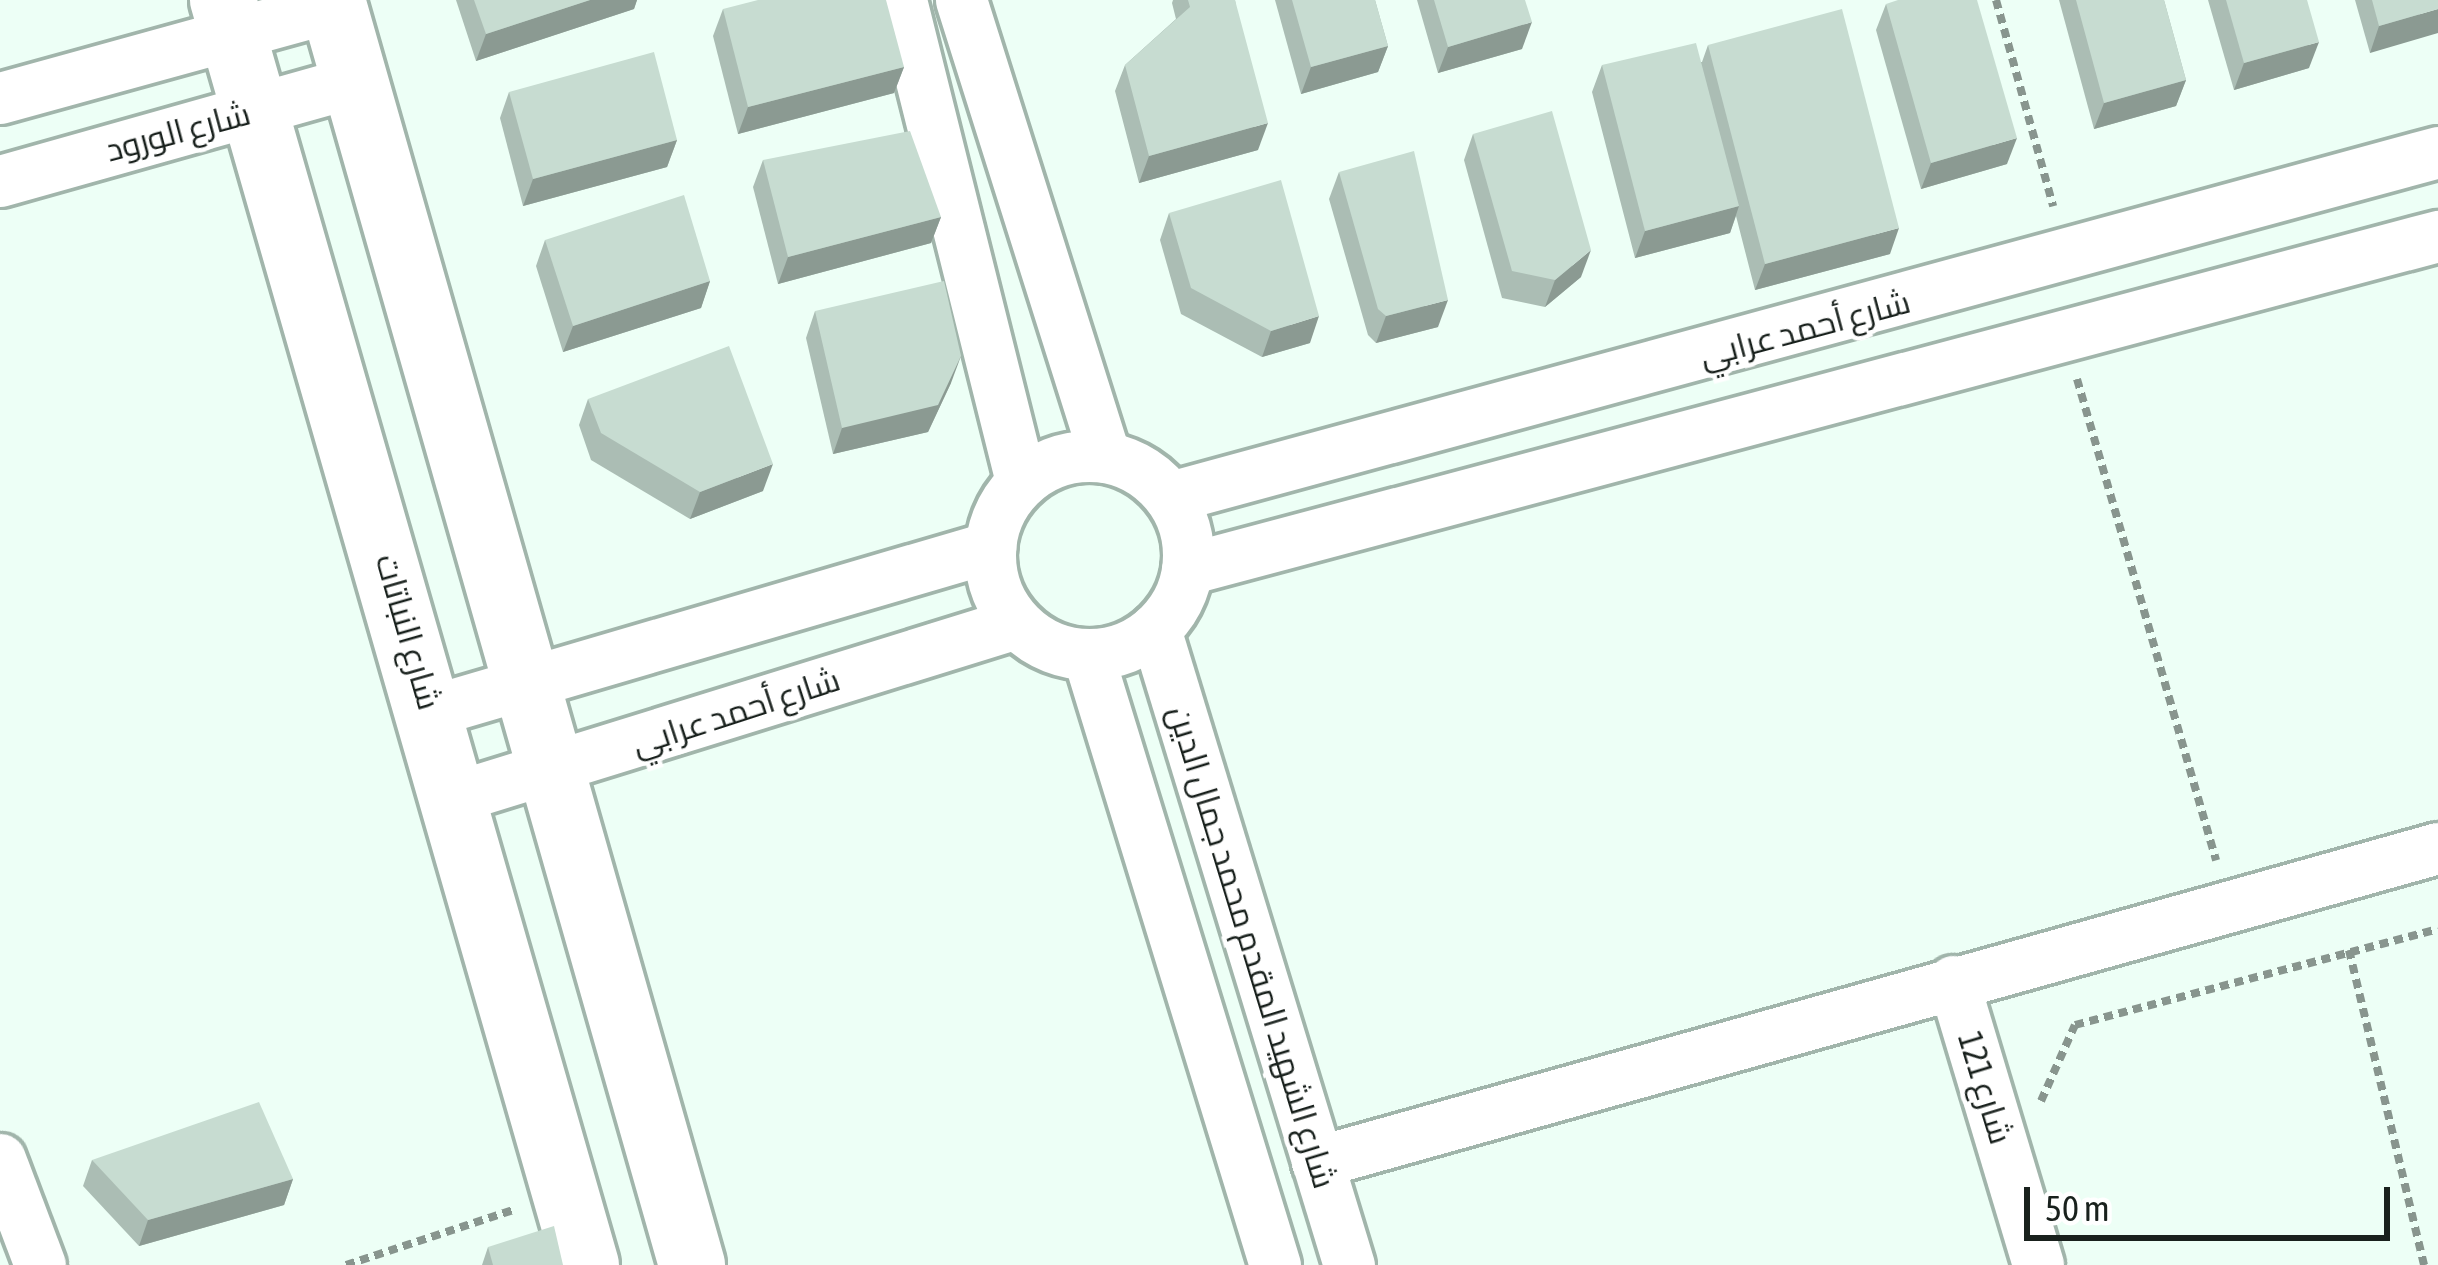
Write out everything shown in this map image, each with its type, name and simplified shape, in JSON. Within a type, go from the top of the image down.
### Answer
[{"type":"street","points":[[901,0],[1021,482]]},
{"type":"street","points":[[962,0],[1105,457]]},
{"type":"street","points":[[0,98],[228,17],[333,3],[692,1265]]},
{"type":"street","name":"شارع النباتات","points":[[228,17],[586,1265]]},
{"type":"street","name":"شارع الورود","points":[[0,181],[355,81]]},
{"type":"street","name":"شارع أحمد عرابي","points":[[1170,497],[2068,259],[2438,152]]},
{"type":"street","points":[[1187,569],[2067,344],[2438,236]]},
{"type":"street","points":[[1105,457],[1170,497],[1187,569],[1155,629],[1088,655],[1016,623],[991,547],[1021,482],[1061,461],[1105,457]]},
{"type":"street","points":[[431,712],[991,547]]},
{"type":"street","name":"شارع أحمد عرابي","points":[[455,797],[1016,623]]},
{"type":"street","name":"شارع الشهيد المقدم محمد جمال الدين","points":[[1155,629],[1348,1265]]},
{"type":"street","points":[[1088,655],[1276,1265]]},
{"type":"street","points":[[1317,1162],[2228,902],[2438,848]]},
{"type":"street","name":"شارع 121","points":[[1953,981],[2038,1265]]},
{"type":"street","points":[[0,1159],[40,1265]]},
{"type":"path","points":[[1996,0],[2068,259]]},
{"type":"path","points":[[2067,344],[2228,902]]},
{"type":"path","points":[[2047,1125],[2046,1075],[2075,1025],[2438,928]]},
{"type":"path","points":[[2349,950],[2424,1265]]},
{"type":"path","points":[[346,1265],[566,1193]]},
{"type":"building","points":[[474,0],[590,0],[486,34]]},
{"type":"building","points":[[758,0],[886,0],[904,67],[748,107],[723,9]]},
{"type":"building","points":[[1188,0],[1235,0],[1268,123],[1149,156],[1125,65],[1190,7]]},
{"type":"building","points":[[1292,0],[1375,0],[1388,46],[1311,67]]},
{"type":"building","points":[[1434,0],[1525,0],[1532,22],[1448,47]]},
{"type":"building","points":[[1977,0],[2017,138],[1931,163],[1886,4]]},
{"type":"building","points":[[2076,0],[2164,0],[2186,80],[2104,103]]},
{"type":"building","points":[[2226,0],[2307,0],[2319,42],[2244,63]]},
{"type":"building","points":[[2372,0],[2438,0],[2438,9],[2379,26]]},
{"type":"building","points":[[1842,9],[1899,228],[1765,264],[1708,45]]},
{"type":"building","points":[[1696,43],[1739,206],[1645,231],[1602,65]]},
{"type":"building","points":[[654,52],[677,140],[533,179],[509,92]]},
{"type":"building","points":[[1552,111],[1591,250],[1555,280],[1512,271],[1473,134]]},
{"type":"building","points":[[910,131],[941,217],[788,257],[763,160]]},
{"type":"building","points":[[1414,151],[1448,300],[1386,316],[1378,309],[1339,172]]},
{"type":"building","points":[[1281,180],[1319,316],[1271,331],[1191,288],[1169,213]]},
{"type":"building","points":[[684,195],[710,281],[573,326],[545,240]]},
{"type":"building","points":[[944,281],[961,356],[938,405],[842,428],[815,311]]},
{"type":"building","points":[[729,346],[773,464],[700,492],[601,433],[588,399]]},
{"type":"building","points":[[259,1102],[293,1179],[148,1220],[92,1160]]},
{"type":"building","points":[[554,1226],[563,1265],[493,1265],[488,1247]]}]
